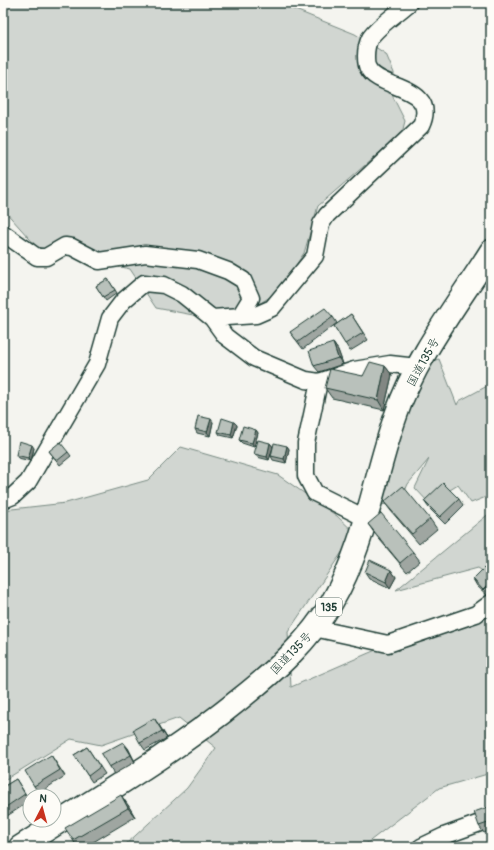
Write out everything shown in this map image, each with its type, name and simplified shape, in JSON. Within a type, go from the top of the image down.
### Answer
[{"type":"highway","name":"国道135号","points":[[20,847],[164,756],[217,718],[290,656],[314,628],[331,603],[346,576],[367,519],[396,414],[417,367],[491,251]]},
{"type":"street","points":[[212,318],[256,315],[272,308],[315,256],[321,224],[327,215],[421,126],[424,120],[424,112],[419,99],[412,93],[376,76],[368,69],[366,58],[366,48],[370,38],[409,3]]},
{"type":"street","points":[[3,233],[37,257],[46,257],[65,246],[72,247],[98,261],[145,254],[198,260],[228,271],[243,280],[251,298],[240,316]]},
{"type":"street","points":[[3,500],[13,496],[28,482],[97,364],[110,318],[123,301],[144,283],[164,285],[182,294],[212,318],[225,336],[254,358],[306,380],[319,382],[354,370],[390,364],[417,367]]},
{"type":"street","points":[[319,382],[306,443],[306,476],[315,494],[367,519]]},
{"type":"street","points":[[314,628],[388,644],[476,614],[491,603]]},
{"type":"street","points":[[421,847],[444,836],[491,819]]},
{"type":"shaded area","points":[[3,3],[278,3],[355,34],[386,54],[394,73],[393,97],[405,121],[402,133],[318,206],[304,253],[278,292],[230,322],[156,308],[130,269],[37,247],[3,209]]},
{"type":"shaded area","points":[[439,359],[457,405],[459,401],[491,384],[491,495],[471,503],[458,485],[429,503],[415,488],[429,459],[408,484],[399,505],[374,504],[415,365]]},
{"type":"shaded area","points":[[181,447],[278,475],[337,516],[355,533],[288,632],[291,687],[394,642],[472,616],[491,598],[491,773],[439,788],[362,847],[291,847],[284,845],[283,847],[123,847],[187,788],[216,748],[179,718],[101,745],[71,739],[3,781],[3,510],[66,503],[148,480]]},
{"type":"shaded area","points":[[491,512],[491,577],[478,568],[396,590]]},
{"type":"building","points":[[108,279],[115,290],[103,297],[96,286]]},
{"type":"building","points":[[325,308],[333,317],[298,342],[290,332]]},
{"type":"building","points":[[351,314],[363,333],[345,344],[334,326]]},
{"type":"building","points":[[333,343],[338,358],[314,366],[309,351]]},
{"type":"building","points":[[370,362],[385,366],[378,400],[325,388],[330,369],[363,376]]},
{"type":"building","points":[[198,416],[211,419],[207,432],[195,429]]},
{"type":"building","points":[[222,418],[234,422],[231,435],[218,432]]},
{"type":"building","points":[[243,426],[256,430],[252,443],[239,440]]},
{"type":"building","points":[[258,440],[270,443],[267,457],[254,454]]},
{"type":"building","points":[[19,441],[32,445],[28,458],[16,455]]},
{"type":"building","points":[[60,442],[68,452],[57,461],[49,451]]},
{"type":"building","points":[[274,443],[287,446],[284,459],[271,456]]},
{"type":"building","points":[[443,483],[459,499],[440,517],[424,501]]},
{"type":"building","points":[[403,486],[430,519],[412,534],[384,502]]},
{"type":"building","points":[[381,513],[413,552],[400,563],[368,524]]},
{"type":"building","points":[[370,560],[391,570],[386,582],[365,572]]},
{"type":"building","points":[[484,568],[491,574],[491,582],[483,590],[473,579]]},
{"type":"building","points":[[154,718],[162,731],[140,743],[133,730]]},
{"type":"building","points":[[123,742],[131,755],[109,767],[101,754]]},
{"type":"building","points":[[87,747],[100,767],[88,776],[74,755]]},
{"type":"building","points":[[51,755],[60,770],[34,786],[25,771]]},
{"type":"building","points":[[16,779],[22,789],[22,796],[3,809],[3,787]]},
{"type":"building","points":[[121,795],[128,808],[73,840],[65,828]]},
{"type":"building","points":[[491,806],[491,822],[479,826],[474,812]]}]
